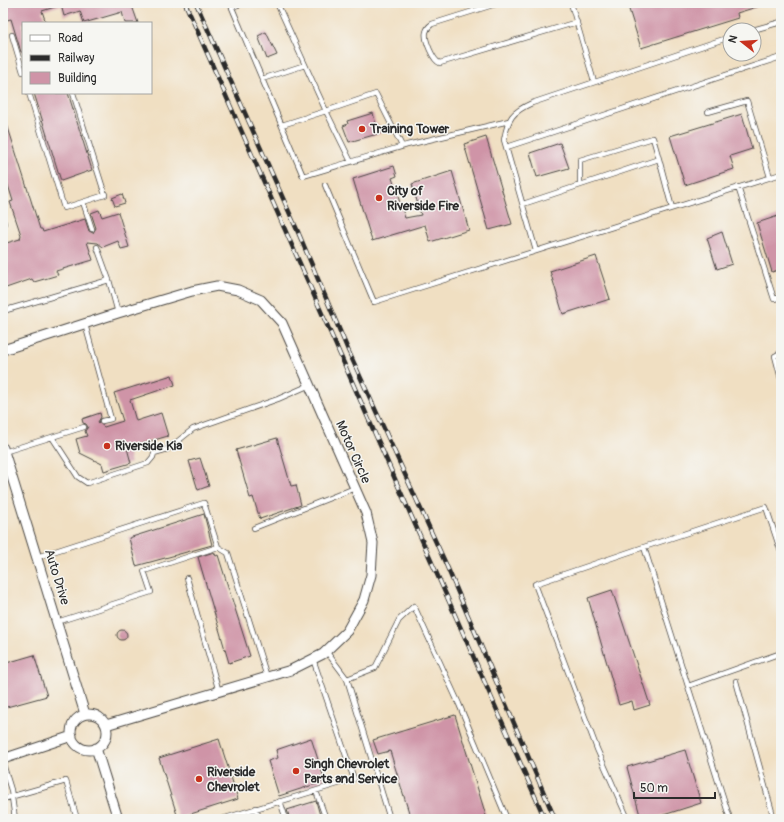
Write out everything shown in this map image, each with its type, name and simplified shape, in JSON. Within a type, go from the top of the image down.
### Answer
[{"type":"street","name":"Motor Circle","points":[[3,350],[118,313],[217,286],[238,290],[261,300],[282,323],[366,513],[373,543],[371,575],[364,600],[347,631],[326,651],[291,670],[106,726]]},
{"type":"street","name":"Auto Drive","points":[[4,450],[85,714]]},
{"type":"street","points":[[85,714],[96,714],[104,721],[106,726],[107,736],[101,746],[90,750],[78,746],[72,736],[72,725],[80,716],[85,714]]},
{"type":"street","points":[[3,758],[72,736]]},
{"type":"street","points":[[96,748],[118,819]]},
{"type":"lane","points":[[244,3],[231,5],[303,176],[402,146],[509,121]]},
{"type":"lane","points":[[277,3],[351,162]]},
{"type":"lane","points":[[499,3],[432,24],[425,34],[433,58],[440,63],[577,22]]},
{"type":"lane","points":[[571,3],[594,82]]},
{"type":"lane","points":[[762,27],[781,22]]},
{"type":"lane","points":[[12,35],[22,69]]},
{"type":"lane","points":[[536,251],[504,140],[507,125],[517,110],[594,82],[722,40]]},
{"type":"lane","points":[[506,147],[781,56]]},
{"type":"lane","points":[[262,79],[305,65]]},
{"type":"lane","points":[[30,94],[64,208],[105,195],[73,94]]},
{"type":"lane","points":[[282,125],[376,94],[402,146]]},
{"type":"lane","points":[[708,112],[747,101],[770,177]]},
{"type":"lane","points":[[580,185],[580,160],[653,138],[663,181],[672,208]]},
{"type":"lane","points":[[523,204],[659,159]]},
{"type":"lane","points":[[325,185],[374,302],[781,174]]},
{"type":"lane","points":[[738,187],[774,300],[781,297]]},
{"type":"lane","points":[[84,202],[92,229]]},
{"type":"lane","points":[[3,220],[3,225]]},
{"type":"lane","points":[[97,247],[109,280],[118,313]]},
{"type":"lane","points":[[3,311],[109,280]]},
{"type":"lane","points":[[85,324],[111,418],[102,421]]},
{"type":"lane","points":[[781,353],[775,356],[781,379]]},
{"type":"lane","points":[[52,437],[78,477],[87,483],[148,463],[153,457],[154,453],[168,449],[193,430],[278,399],[310,385]]},
{"type":"lane","points":[[4,450],[84,427]]},
{"type":"lane","points":[[254,528],[355,488]]},
{"type":"lane","points":[[37,557],[204,502],[218,547],[228,553],[267,677]]},
{"type":"lane","points":[[628,819],[597,750],[535,584],[766,507],[781,552]]},
{"type":"lane","points":[[57,622],[151,592],[144,571],[218,547]]},
{"type":"lane","points":[[644,547],[730,819]]},
{"type":"lane","points":[[187,578],[218,692]]},
{"type":"lane","points":[[347,679],[375,668],[399,620],[414,606],[459,704],[506,819]]},
{"type":"lane","points":[[326,651],[347,679],[390,819]]},
{"type":"lane","points":[[688,686],[781,653]]},
{"type":"lane","points":[[222,819],[354,779],[313,659]]},
{"type":"lane","points":[[736,681],[774,819]]},
{"type":"lane","points":[[3,764],[15,819]]},
{"type":"lane","points":[[3,799],[66,781],[77,819]]},
{"type":"lane","points":[[316,791],[326,819]]},
{"type":"lane","points":[[280,801],[286,819]]},
{"type":"lane","points":[[256,808],[259,819]]},
{"type":"building","points":[[3,3],[131,3],[138,22],[125,22],[122,12],[84,22],[80,11],[64,16],[61,5],[42,11],[46,22],[22,22],[21,52],[11,19],[3,21]]},
{"type":"building","points":[[627,3],[763,3],[763,5],[737,13],[738,18],[641,48]]},
{"type":"building","points":[[266,32],[277,55],[267,59],[258,36]]},
{"type":"building","points":[[34,94],[68,94],[92,170],[61,181]]},
{"type":"building","name":"Training Tower","points":[[373,113],[376,125],[378,124],[381,133],[349,142],[343,126],[348,124],[347,121]]},
{"type":"building","points":[[742,114],[752,149],[730,156],[734,169],[685,185],[670,136]]},
{"type":"building","points":[[3,118],[5,118],[40,229],[42,229],[43,232],[85,219],[89,231],[93,233],[96,228],[91,213],[99,210],[102,217],[118,212],[129,247],[121,249],[118,241],[103,247],[98,243],[87,242],[93,260],[56,271],[58,275],[34,282],[32,279],[3,289],[3,244],[20,239],[21,235],[10,202],[13,201],[3,169]]},
{"type":"building","points":[[486,137],[512,224],[489,230],[464,144]]},
{"type":"building","points":[[560,143],[569,168],[537,177],[530,153]]},
{"type":"building","points":[[394,166],[397,176],[392,178],[405,218],[421,215],[412,184],[452,171],[469,230],[430,242],[425,225],[372,241],[353,179]]},
{"type":"building","points":[[122,194],[125,203],[115,206],[112,198]]},
{"type":"building","points":[[781,215],[781,269],[772,272],[757,223]]},
{"type":"building","points":[[722,232],[732,264],[717,269],[707,238]]},
{"type":"building","points":[[596,256],[610,299],[563,314],[550,271]]},
{"type":"building","points":[[172,375],[175,385],[130,400],[136,421],[161,413],[168,436],[127,448],[131,463],[104,471],[102,464],[80,453],[76,439],[87,436],[85,431],[88,427],[83,423],[82,419],[100,413],[101,417],[98,422],[104,427],[123,421],[114,393]]},
{"type":"building","points":[[277,438],[291,486],[296,485],[301,505],[260,519],[253,497],[250,498],[236,450]]},
{"type":"building","points":[[200,458],[209,486],[198,490],[189,461]]},
{"type":"building","points":[[204,514],[212,545],[136,566],[129,538]]},
{"type":"building","points":[[214,552],[216,556],[218,555],[250,656],[229,663],[198,557]]},
{"type":"building","points":[[612,590],[650,705],[634,710],[632,701],[619,705],[588,598]]},
{"type":"building","points":[[120,630],[124,630],[126,631],[126,639],[120,640],[117,637],[117,633]]},
{"type":"building","points":[[34,655],[47,696],[3,708],[3,664]]},
{"type":"building","points":[[455,715],[487,819],[411,819],[390,751],[378,754],[373,740]]},
{"type":"building","name":"Singh Chevrolet Parts and Service","points":[[311,738],[325,781],[279,796],[268,761],[278,758],[276,750]]},
{"type":"building","name":"Riverside Chevrolet","points":[[219,739],[238,799],[178,818],[159,758]]},
{"type":"building","points":[[685,750],[701,803],[651,819],[641,819],[627,767]]},
{"type":"building","points":[[316,801],[321,819],[290,819],[287,810]]},
{"type":"railway","points":[[185,3],[545,819]]},
{"type":"railway","points":[[196,3],[298,232],[348,350],[445,562],[555,819]]},
{"type":"place","name":"Training Tower","points":[[362,129]]},
{"type":"place","name":"City of Riverside Fire","points":[[379,198]]},
{"type":"place","name":"Riverside Kia","points":[[107,446]]},
{"type":"place","name":"Singh Chevrolet Parts and Service","points":[[296,771]]},
{"type":"place","name":"Riverside Chevrolet","points":[[199,779]]}]
